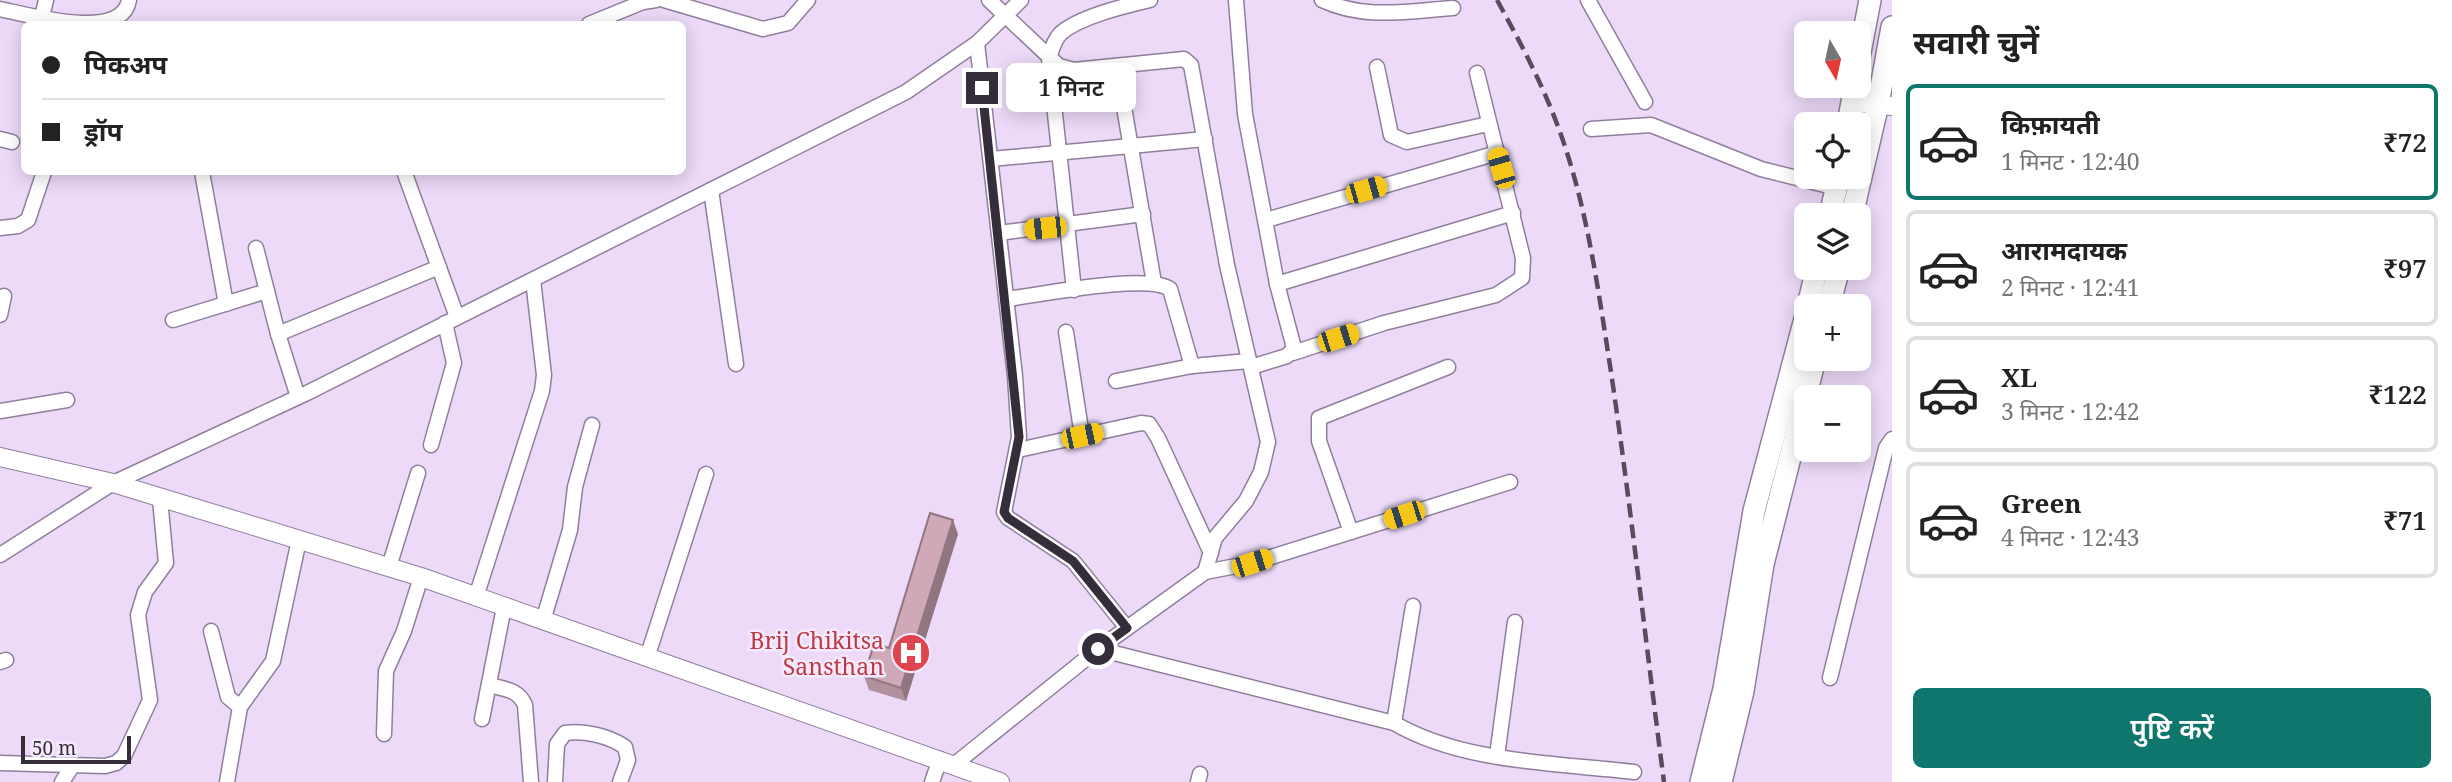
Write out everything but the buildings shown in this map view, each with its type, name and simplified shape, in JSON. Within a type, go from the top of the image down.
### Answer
[{"type":"main road","points":[[1866,21],[1870,0]]},
{"type":"main road","points":[[1856,203],[1885,105],[1892,27]]},
{"type":"main road","points":[[1701,782],[1724,689],[1754,511],[1794,360]]},
{"type":"main road","points":[[1721,782],[1743,691],[1763,564],[1812,371]]},
{"type":"street","points":[[42,16],[46,0]]},
{"type":"street","points":[[110,21],[126,11],[129,0]]},
{"type":"street","points":[[596,21],[643,2],[656,0]]},
{"type":"street","points":[[664,0],[763,29],[789,23],[808,0]]},
{"type":"street","points":[[989,0],[1059,66],[1074,70],[1184,59],[1191,65],[1227,265],[1268,442],[1267,454],[1246,501],[1215,538],[1205,572]]},
{"type":"street","points":[[0,555],[113,484],[298,397],[906,92],[977,43],[1021,0]]},
{"type":"street","points":[[1074,290],[1049,58],[1055,41],[1070,27],[1121,7],[1150,0]]},
{"type":"street","points":[[1236,0],[1245,114],[1277,284],[1293,343],[1293,353]]},
{"type":"street","points":[[1322,0],[1340,9],[1368,14],[1453,8]]},
{"type":"street","points":[[1593,2],[1645,102]]},
{"type":"street","points":[[0,9],[80,21]]},
{"type":"street","points":[[977,43],[1015,376],[1018,450],[1004,512],[1008,518],[1073,561],[1127,628]]},
{"type":"street","points":[[1117,66],[1154,283]]},
{"type":"street","points":[[1377,67],[1391,135],[1398,140],[1406,142],[1488,124]]},
{"type":"street","points":[[1116,381],[1192,366],[1250,364],[1384,323],[1496,295],[1514,286],[1525,270],[1477,73]]},
{"type":"street","points":[[1865,98],[1885,105]]},
{"type":"street","points":[[1591,129],[1651,125],[1761,169],[1794,175]]},
{"type":"street","points":[[991,159],[1205,139]]},
{"type":"street","points":[[1266,220],[1497,153]]},
{"type":"street","points":[[0,228],[18,226],[28,220],[43,175]]},
{"type":"street","points":[[203,175],[226,304]]},
{"type":"street","points":[[405,175],[439,267],[451,320],[454,363],[431,445]]},
{"type":"street","points":[[711,190],[736,364]]},
{"type":"street","points":[[999,233],[1143,214]]},
{"type":"street","points":[[1277,284],[1513,214]]},
{"type":"street","points":[[256,248],[278,334],[298,397]]},
{"type":"street","points":[[278,334],[439,267]]},
{"type":"street","points":[[476,597],[542,391],[544,375],[533,279]]},
{"type":"street","points":[[1007,299],[1154,283],[1170,289],[1192,366]]},
{"type":"street","points":[[173,320],[267,291]]},
{"type":"street","points":[[0,315],[4,296]]},
{"type":"street","points":[[1066,332],[1082,436]]},
{"type":"street","points":[[1351,532],[1319,441],[1319,418],[1448,367]]},
{"type":"street","points":[[0,411],[67,400]]},
{"type":"street","points":[[1018,450],[1141,423],[1154,429],[1211,553]]},
{"type":"street","points":[[543,621],[570,530],[575,487],[592,425]]},
{"type":"street","points":[[1830,678],[1886,448],[1892,439]]},
{"type":"street","points":[[0,457],[113,484],[421,577],[947,761],[1000,782]]},
{"type":"street","points":[[389,567],[418,473]]},
{"type":"street","points":[[647,658],[706,474]]},
{"type":"street","points":[[932,782],[947,761],[1205,572],[1252,563],[1510,482]]},
{"type":"street","points":[[0,763],[116,763],[124,756],[150,700],[138,615],[145,592],[166,563],[160,499]]},
{"type":"street","points":[[227,782],[240,706],[273,661],[299,540]]},
{"type":"street","points":[[384,734],[386,671],[404,631],[421,577]]},
{"type":"street","points":[[1394,723],[1413,606]]},
{"type":"street","points":[[482,719],[504,607]]},
{"type":"street","points":[[1497,755],[1515,622]]},
{"type":"street","points":[[211,631],[228,697],[240,706]]},
{"type":"street","points":[[1098,649],[1394,723],[1417,737],[1443,745],[1497,755],[1634,772]]},
{"type":"street","points":[[489,685],[515,692],[525,705],[531,782]]},
{"type":"street","points":[[555,782],[557,744],[565,733],[574,732],[613,739],[625,747],[628,760],[620,782]]},
{"type":"street","points":[[62,782],[73,765]]},
{"type":"railway","points":[[1497,0],[1551,108],[1584,215],[1618,423],[1664,782]]},
{"type":"place","name":"Brij Chikitsa Sansthan","points":[[911,653]]},
{"type":"route","points":[[982,88],[1015,376],[1019,437],[1004,512],[1008,518],[1073,561],[1127,628],[1098,649]]}]
